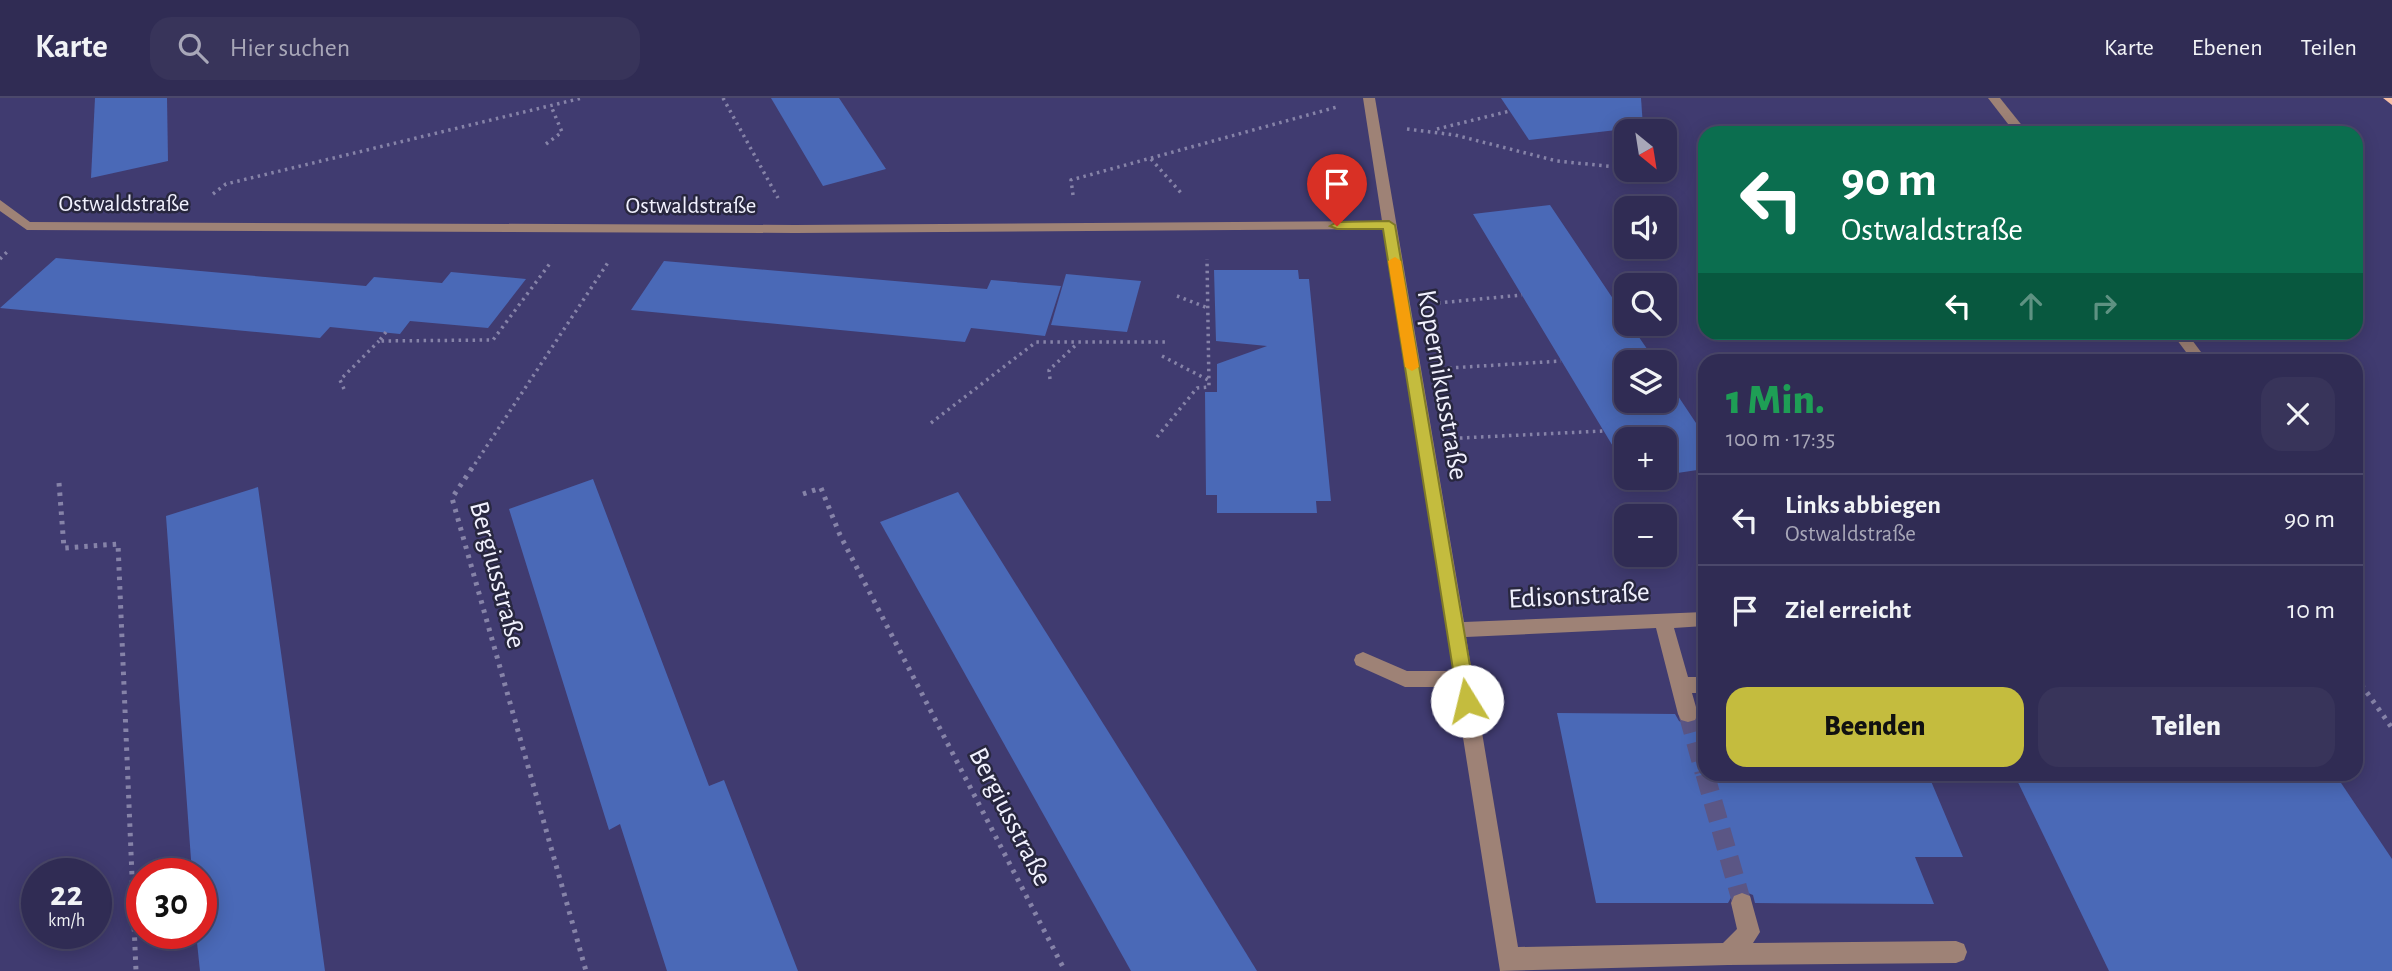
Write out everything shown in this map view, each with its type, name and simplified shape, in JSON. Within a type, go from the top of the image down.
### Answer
[{"type":"street","points":[[1994,98],[2016,126]]},
{"type":"street","name":"Kopernikusstraße","points":[[1369,99],[1510,965]]},
{"type":"street","name":"Ostwaldstraße","points":[[0,204],[27,226],[1079,229],[1389,225]]},
{"type":"street","points":[[2184,340],[2195,354]]},
{"type":"street","name":"Edisonstraße","points":[[1456,630],[1698,619]]},
{"type":"street","points":[[1663,621],[1688,714]]},
{"type":"street","points":[[1363,660],[1405,679],[1464,679]]},
{"type":"street","points":[[1681,685],[1698,685]]},
{"type":"street","points":[[1728,954],[1749,932],[1742,903]]},
{"type":"street","points":[[1510,965],[1728,954],[1956,952]]},
{"type":"path","points":[[171,227],[226,184],[582,98]]},
{"type":"path","points":[[723,98],[795,229]]},
{"type":"path","points":[[1079,229],[1071,180],[1369,99]]},
{"type":"path","points":[[546,144],[562,132],[551,106]]},
{"type":"path","points":[[1436,130],[1510,111]]},
{"type":"path","points":[[1374,129],[1436,130],[1535,156],[1614,167]]},
{"type":"path","points":[[1157,437],[1197,388],[1209,387],[1206,227]]},
{"type":"path","points":[[379,341],[493,340],[576,229]]},
{"type":"path","name":"Bergiusstraße","points":[[586,971],[452,498],[611,258],[625,229]]},
{"type":"path","points":[[1402,306],[1522,295]]},
{"type":"path","points":[[1177,296],[1208,307]]},
{"type":"path","points":[[344,389],[341,380],[386,332]]},
{"type":"path","points":[[930,423],[1036,342],[1166,342]]},
{"type":"path","points":[[1050,379],[1049,370],[1079,342]]},
{"type":"path","points":[[1162,356],[1210,381]]},
{"type":"path","points":[[1413,370],[1562,361]]},
{"type":"path","points":[[1424,440],[1603,431]]},
{"type":"path","points":[[59,483],[64,548],[118,544],[136,971]]},
{"type":"path","name":"Bergiusstraße","points":[[803,494],[821,488],[840,536],[1065,971]]},
{"type":"path","points":[[2363,687],[2392,728]]},
{"type":"building","points":[[95,98],[167,98],[168,161],[91,178]]},
{"type":"building","points":[[771,98],[839,98],[886,169],[823,186]]},
{"type":"building","points":[[1501,98],[1641,98],[1642,119],[1614,119],[1614,130],[1529,140]]},
{"type":"building","points":[[1550,205],[1614,300],[1614,336],[1638,336],[1648,350],[1614,350],[1614,413],[1677,413],[1677,394],[1698,426],[1698,470],[1677,473],[1677,427],[1614,427],[1614,448],[1473,214]]},
{"type":"building","points":[[56,258],[366,286],[374,277],[442,283],[451,272],[526,279],[488,328],[410,321],[400,334],[330,327],[320,338],[0,308]]},
{"type":"building","points":[[664,261],[987,289],[991,280],[1061,286],[1045,336],[971,328],[965,342],[631,310]]},
{"type":"building","points":[[1214,270],[1298,270],[1299,279],[1309,279],[1331,501],[1316,501],[1317,513],[1217,513],[1217,495],[1206,495],[1205,392],[1217,392],[1217,364],[1267,346],[1216,341]]},
{"type":"building","points":[[1066,274],[1141,281],[1127,332],[1051,325]]},
{"type":"building","points":[[593,479],[709,786],[724,780],[798,971],[667,971],[620,824],[609,830],[509,509]]},
{"type":"building","points":[[258,487],[325,971],[200,971],[198,949],[217,949],[217,858],[191,858],[166,516]]},
{"type":"building","points":[[958,492],[1257,971],[1131,971],[880,522]]},
{"type":"building","points":[[1557,713],[1675,714],[1679,721],[1687,725],[1696,723],[1698,718],[1698,781],[1931,781],[1963,857],[1915,857],[1934,904],[1755,903],[1753,895],[1743,891],[1733,894],[1728,903],[1596,903]]},
{"type":"building","points":[[2017,781],[2340,781],[2392,859],[2392,971],[2109,971]]},
{"type":"tunnel","points":[[1688,714],[1698,750]]},
{"type":"tunnel","points":[[1707,781],[1742,903]]},
{"type":"slow traffic","points":[[1395,261],[1412,367]]},
{"type":"route","points":[[1337,226],[1389,225],[1467,701]]}]
